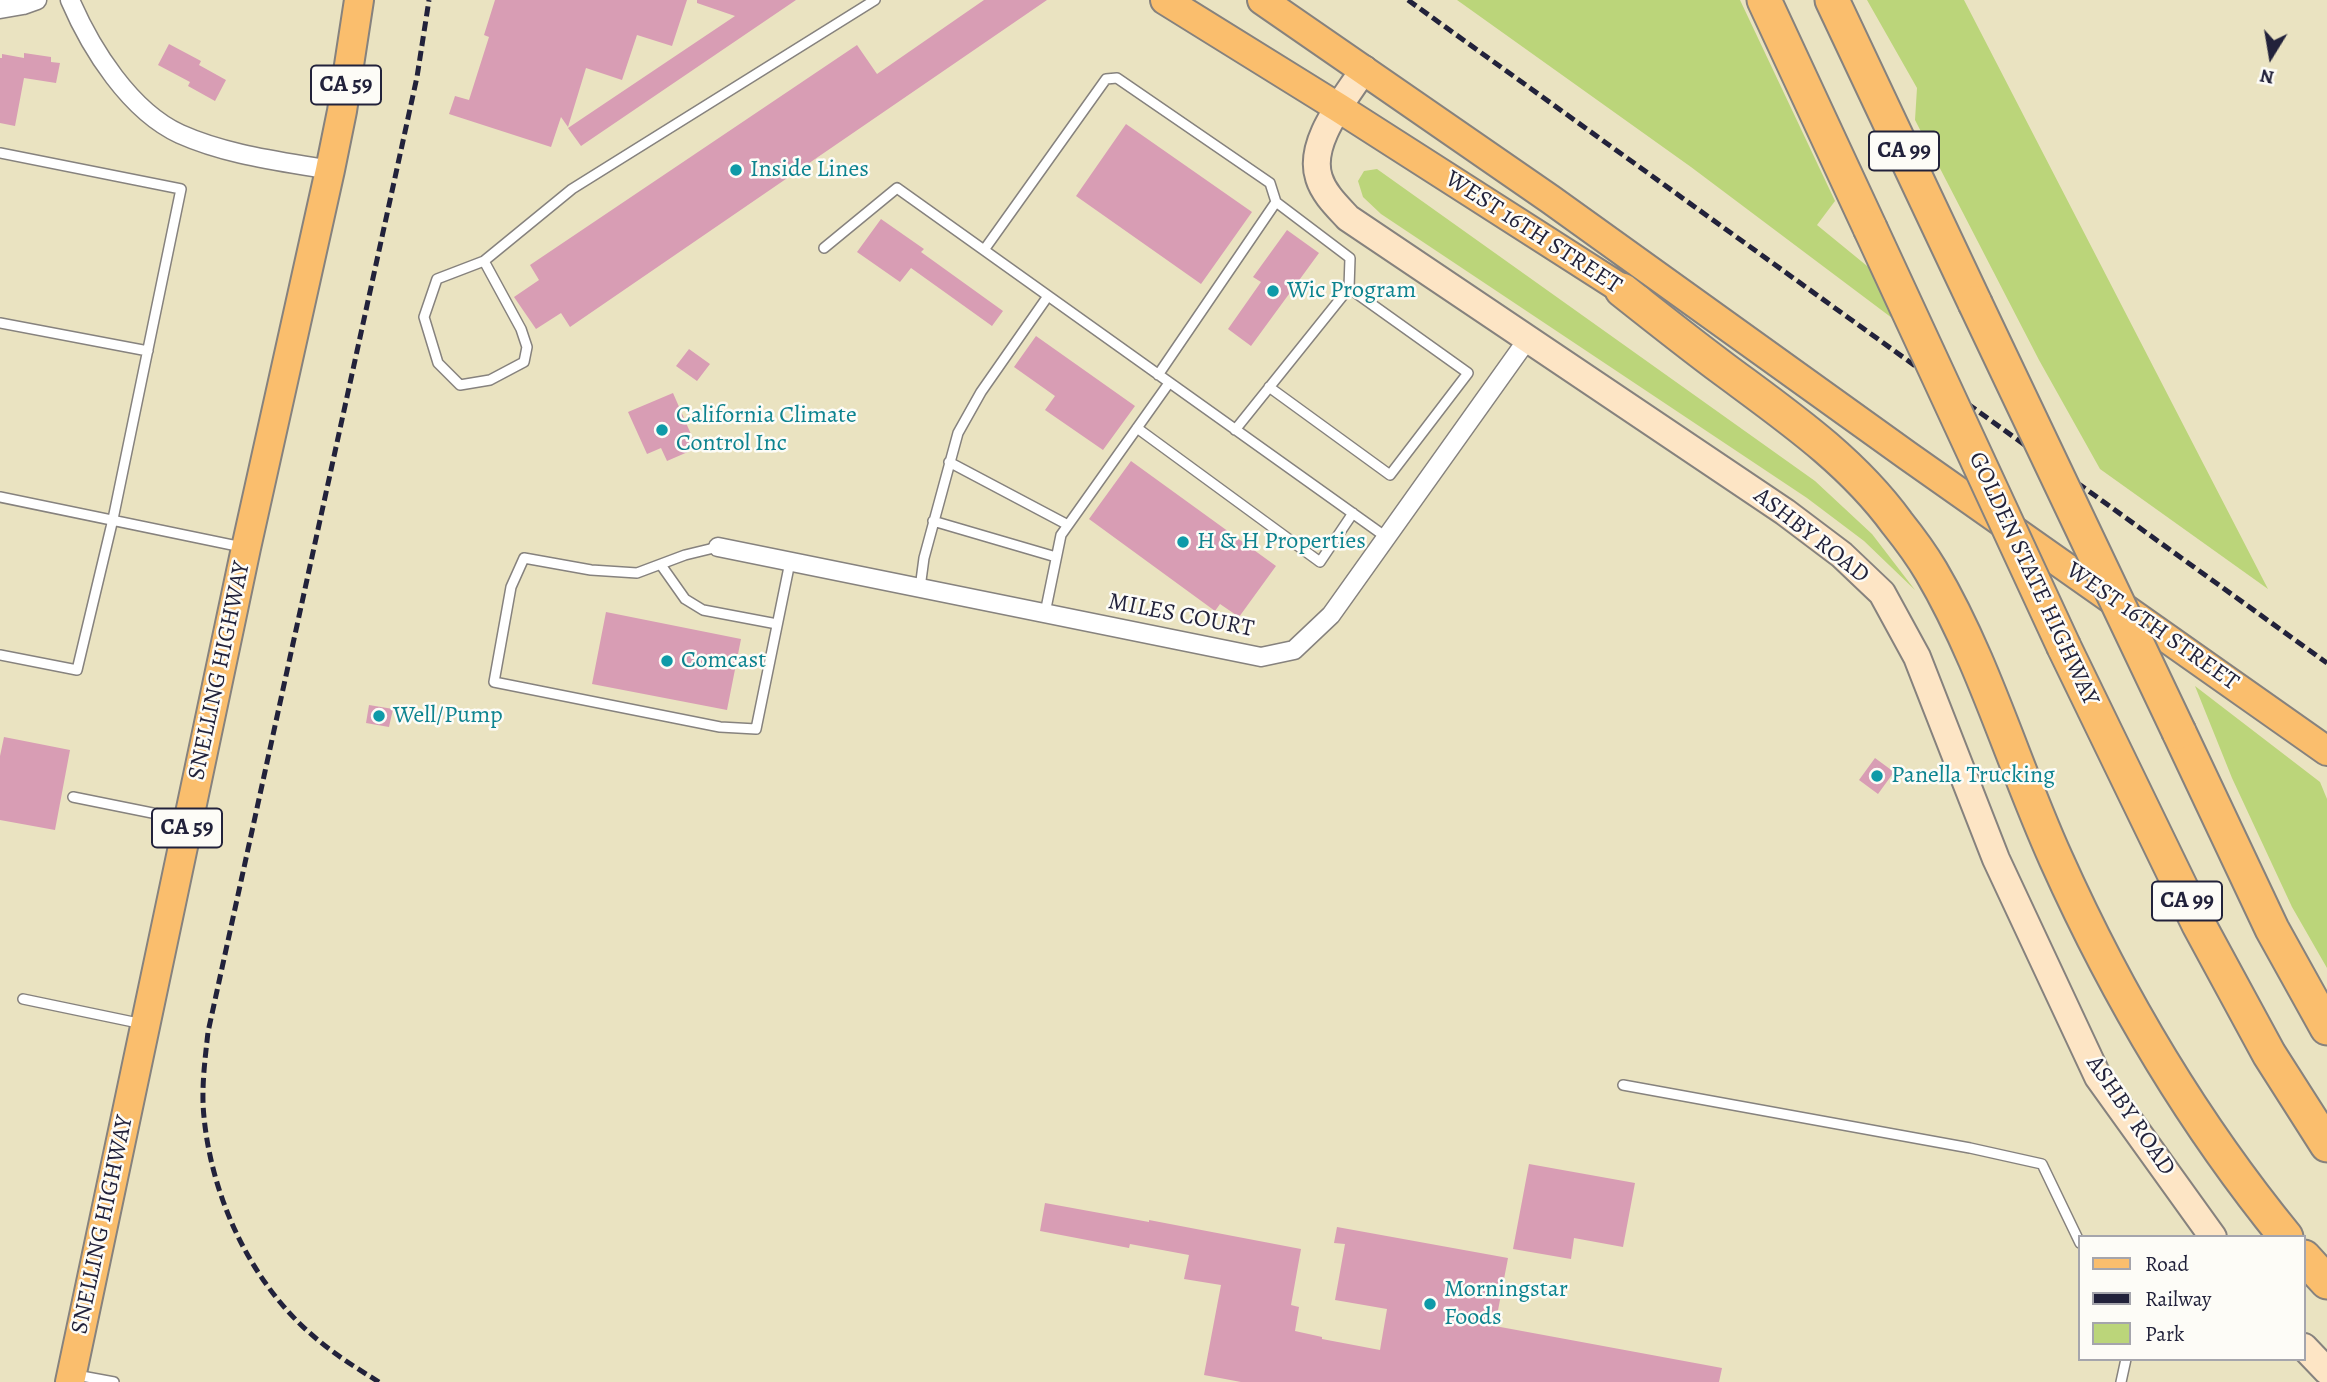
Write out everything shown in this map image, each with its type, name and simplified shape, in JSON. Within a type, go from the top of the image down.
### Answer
[{"type":"highway","name":"GOLDEN STATE HIGHWAY","points":[[1764,0],[2064,647],[2199,925],[2269,1054],[2327,1145]]},
{"type":"highway","name":"CA 99","points":[[1832,0],[2272,929],[2327,1028]]},
{"type":"highway","points":[[1622,290],[1801,427],[1852,470],[1895,519],[1930,569],[1958,622],[2055,857],[2094,939],[2187,1100],[2284,1235]]},
{"type":"highway","points":[[2306,1259],[2327,1282]]},
{"type":"main road","name":"SNELLING HIGHWAY","points":[[70,1378],[246,548],[330,170],[359,0]]},
{"type":"main road","name":"WEST 16TH STREET","points":[[1165,0],[1622,290],[1908,456]]},
{"type":"main road","name":"WEST 16TH STREET","points":[[1262,0],[1561,207],[2327,751]]},
{"type":"main road","name":"ASHBY ROAD","points":[[1364,69],[1322,135],[1317,156],[1318,177],[1329,198],[1348,218],[1814,533],[1882,593],[1917,656],[1996,859],[2098,1077],[2212,1235]]},
{"type":"main road","points":[[2306,1349],[2327,1371]]},
{"type":"street","points":[[0,9],[37,0]]},
{"type":"street","points":[[70,0],[94,47],[113,74],[141,107],[178,133],[226,151],[330,170]]},
{"type":"street","name":"MILES COURT","points":[[719,547],[1261,657],[1294,650],[1331,615],[1527,340]]},
{"type":"lane","points":[[484,261],[521,329],[527,347],[524,362],[490,380],[460,385],[438,363],[425,317],[437,279],[484,261],[572,189],[875,0]]},
{"type":"lane","points":[[984,250],[1106,79],[1117,78],[1270,183],[1276,202],[1350,258],[1349,288],[1234,430]]},
{"type":"lane","points":[[0,153],[181,189],[113,519],[77,670],[0,655]]},
{"type":"lane","points":[[824,248],[897,188],[1386,537]]},
{"type":"lane","points":[[1158,375],[1276,202]]},
{"type":"lane","points":[[1269,387],[1390,475],[1468,373],[1349,288]]},
{"type":"lane","points":[[920,588],[933,521],[958,433],[981,391],[1048,296]]},
{"type":"lane","points":[[0,323],[148,351]]},
{"type":"lane","points":[[1045,613],[1061,535],[1169,383]]},
{"type":"lane","points":[[1138,428],[1320,562],[1353,513]]},
{"type":"lane","points":[[950,462],[1068,525]]},
{"type":"lane","points":[[0,497],[246,548]]},
{"type":"lane","points":[[933,521],[1056,557]]},
{"type":"lane","points":[[719,547],[637,573],[591,570],[524,558],[511,587],[494,682],[720,727],[756,729],[790,562]]},
{"type":"lane","points":[[661,565],[685,599],[703,610],[778,624]]},
{"type":"lane","points":[[73,797],[188,821]]},
{"type":"lane","points":[[23,999],[145,1024]]},
{"type":"lane","points":[[1623,1085],[1970,1148],[2042,1164],[2078,1239]]},
{"type":"lane","points":[[2121,1382],[2126,1361]]},
{"type":"lane","points":[[70,1378],[114,1382]]},
{"type":"green space","points":[[1457,0],[1740,0],[1835,201],[1817,225],[1872,270],[1896,321],[1691,167]]},
{"type":"green space","points":[[1867,0],[1964,0],[2268,589],[2100,469],[2039,360],[1915,120],[1917,88]]},
{"type":"green space","points":[[1377,169],[1815,481],[1872,534],[1915,590],[1864,541],[1807,498],[1381,214],[1363,197],[1358,181],[1364,171]]},
{"type":"green space","points":[[2195,686],[2320,782],[2327,799],[2327,968],[2292,907],[2232,778]]},
{"type":"building","points":[[495,0],[687,0],[672,46],[637,35],[622,80],[586,68],[568,127],[561,117],[551,147],[449,114],[455,96],[469,100],[489,37],[484,35]]},
{"type":"building","points":[[697,0],[796,0],[581,146],[568,128],[735,16],[697,3]]},
{"type":"building","name":"Inside Lines","points":[[984,0],[1047,0],[570,327],[561,313],[536,329],[514,297],[539,280],[530,265],[857,45],[877,74]]},
{"type":"building","points":[[169,44],[201,61],[199,65],[226,80],[215,101],[188,86],[190,82],[158,65]]},
{"type":"building","points":[[24,53],[51,57],[51,62],[60,63],[56,83],[24,78],[15,126],[0,123],[0,58],[2,54],[24,58]]},
{"type":"building","points":[[1126,124],[1252,212],[1201,284],[1076,196]]},
{"type":"building","points":[[881,219],[924,249],[921,252],[1003,311],[992,326],[911,268],[900,282],[857,252]]},
{"type":"building","name":"Wic Program","points":[[1287,230],[1319,253],[1251,346],[1228,329],[1261,282],[1253,277]]},
{"type":"building","points":[[1036,336],[1135,406],[1103,450],[1045,410],[1055,396],[1014,367]]},
{"type":"building","points":[[689,349],[710,364],[697,381],[676,366]]},
{"type":"building","name":"California Climate Control Inc","points":[[673,393],[697,448],[667,461],[661,448],[647,454],[628,412]]},
{"type":"building","name":"H & H Properties","points":[[1131,461],[1276,566],[1239,617],[1220,604],[1215,611],[1089,519]]},
{"type":"building","name":"Comcast","points":[[606,612],[741,639],[727,710],[592,684]]},
{"type":"building","name":"Well/Pump","points":[[369,705],[393,709],[389,727],[366,723]]},
{"type":"building","points":[[4,737],[70,750],[55,830],[0,820],[0,756]]},
{"type":"building","name":"Panella Trucking","points":[[1875,758],[1894,772],[1878,794],[1859,780]]},
{"type":"building","name":"Morningstar Foods","points":[[1529,1164],[1635,1183],[1623,1247],[1574,1238],[1571,1259],[1513,1249]]},
{"type":"building","points":[[1045,1203],[1301,1249],[1291,1305],[1299,1307],[1295,1331],[1380,1350],[1387,1309],[1335,1300],[1345,1244],[1334,1243],[1337,1227],[1508,1258],[1495,1326],[1722,1368],[1719,1382],[1241,1382],[1204,1375],[1221,1285],[1184,1279],[1189,1255],[1130,1244],[1129,1248],[1040,1231]]},
{"type":"railway","points":[[379,1382],[318,1340],[295,1319],[255,1268],[226,1210],[216,1179],[204,1117],[203,1085],[208,1032],[417,77],[429,0]]},
{"type":"railway","points":[[1408,0],[2327,663]]},
{"type":"place","name":"Inside Lines","points":[[736,170]]},
{"type":"place","name":"Wic Program","points":[[1273,291]]},
{"type":"place","name":"California Climate Control Inc","points":[[662,430]]},
{"type":"place","name":"H & H Properties","points":[[1183,542]]},
{"type":"place","name":"Comcast","points":[[667,661]]},
{"type":"place","name":"Well/Pump","points":[[379,716]]},
{"type":"place","name":"Panella Trucking","points":[[1877,776]]},
{"type":"place","name":"Morningstar Foods","points":[[1430,1304]]}]
